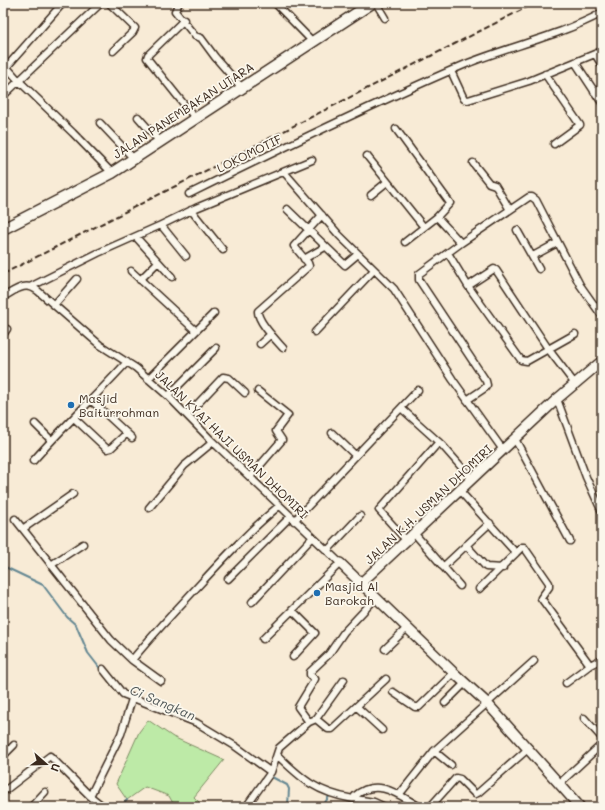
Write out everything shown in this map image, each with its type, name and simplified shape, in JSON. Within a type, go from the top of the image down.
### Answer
[{"type":"main road","name":"JALAN PANEMBAKAN UTARA","points":[[3,229],[112,173],[372,3]]},
{"type":"main road","name":"JALAN K.H. USMAN DHOMIRI","points":[[361,583],[557,399],[602,361]]},
{"type":"main road","name":"JALAN KYAI HAJI USMAN DHOMIRI","points":[[340,563],[361,583]]},
{"type":"main road","points":[[361,583],[486,702],[529,748],[580,807]]},
{"type":"street","points":[[63,3],[4,67],[73,133],[112,173]]},
{"type":"street","points":[[3,96],[101,3]]},
{"type":"street","points":[[109,3],[116,12],[135,28],[133,32],[113,51]]},
{"type":"street","points":[[179,3],[175,10],[195,36],[201,38],[215,57],[242,88]]},
{"type":"street","points":[[275,3],[312,41]]},
{"type":"street","points":[[376,3],[385,18]]},
{"type":"street","name":"LOKOMOTIF","points":[[189,194],[318,131],[451,71],[558,34],[602,13]]},
{"type":"street","points":[[184,20],[148,55],[148,58],[195,118]]},
{"type":"street","points":[[451,71],[464,99],[466,100],[545,74],[602,52]]},
{"type":"street","points":[[595,54],[602,65]]},
{"type":"street","points":[[575,62],[602,103]]},
{"type":"street","points":[[545,74],[580,125],[554,144]]},
{"type":"street","points":[[594,92],[602,88]]},
{"type":"street","points":[[138,117],[160,142]]},
{"type":"street","points":[[100,122],[134,159]]},
{"type":"street","points":[[396,129],[450,203],[438,217],[423,226],[405,242]]},
{"type":"street","points":[[367,156],[423,226]]},
{"type":"street","points":[[3,297],[24,286],[32,286],[98,253],[136,237],[193,209],[312,160]]},
{"type":"street","points":[[473,163],[489,183],[495,185],[510,210]]},
{"type":"street","points":[[284,172],[358,254],[394,290],[467,400],[503,450]]},
{"type":"street","points":[[371,195],[387,182]]},
{"type":"street","points":[[467,400],[485,388],[487,385],[486,381],[419,277],[421,271],[529,197],[534,198],[580,285],[602,316]]},
{"type":"street","points":[[287,208],[345,266],[358,254]]},
{"type":"street","points":[[193,209],[223,250]]},
{"type":"street","points":[[283,348],[258,315],[258,311],[309,266],[293,247],[322,215]]},
{"type":"street","points":[[438,217],[461,243]]},
{"type":"street","points":[[161,225],[186,256]]},
{"type":"street","points":[[518,230],[539,269]]},
{"type":"street","points":[[136,237],[172,277]]},
{"type":"street","points":[[533,256],[557,243]]},
{"type":"street","points":[[304,259],[325,247]]},
{"type":"street","points":[[448,253],[468,286],[521,360],[527,361],[575,334]]},
{"type":"street","points":[[140,280],[158,262]]},
{"type":"street","points":[[468,286],[495,269],[549,350],[575,384]]},
{"type":"street","points":[[315,332],[374,270]]},
{"type":"street","points":[[131,271],[196,331]]},
{"type":"street","points":[[54,305],[77,279]]},
{"type":"street","name":"JALAN KYAI HAJI USMAN DHOMIRI","points":[[32,286],[100,345],[127,362],[168,396],[292,519],[340,563]]},
{"type":"street","points":[[148,379],[214,313]]},
{"type":"street","points":[[260,344],[271,334]]},
{"type":"street","points":[[168,396],[216,348]]},
{"type":"street","points":[[33,461],[51,440],[92,401],[127,362]]},
{"type":"street","points":[[186,415],[223,377],[229,378],[244,393]]},
{"type":"street","points":[[228,579],[292,519],[418,390]]},
{"type":"street","points":[[250,477],[282,440],[276,432],[288,415],[258,391]]},
{"type":"street","points":[[557,399],[583,470],[602,512]]},
{"type":"street","points":[[92,401],[132,438]]},
{"type":"street","points":[[401,408],[439,442],[472,479]]},
{"type":"street","points":[[74,418],[107,450],[126,433]]},
{"type":"street","points":[[35,424],[51,440]]},
{"type":"street","points":[[332,433],[355,455]]},
{"type":"street","points":[[515,439],[570,541]]},
{"type":"street","points":[[149,508],[184,466],[213,442]]},
{"type":"street","points":[[406,540],[379,510],[439,442]]},
{"type":"street","points":[[460,491],[516,553]]},
{"type":"street","points":[[24,528],[73,494]]},
{"type":"street","points":[[132,660],[228,554],[259,523],[279,506]]},
{"type":"street","points":[[327,551],[360,516]]},
{"type":"street","points":[[15,518],[112,640],[132,660],[161,681]]},
{"type":"street","points":[[443,567],[490,523]]},
{"type":"street","points":[[414,533],[460,586]]},
{"type":"street","points":[[252,602],[312,538]]},
{"type":"street","points":[[51,565],[83,544]]},
{"type":"street","points":[[466,545],[486,567],[503,568]]},
{"type":"street","points":[[479,589],[524,547],[549,583],[549,587],[541,597],[590,665]]},
{"type":"street","points":[[263,639],[340,563]]},
{"type":"street","points":[[309,722],[298,709],[298,704],[315,681],[310,675],[310,672],[329,654],[333,649],[332,647],[355,618],[376,598]]},
{"type":"street","points":[[292,610],[316,633],[292,657]]},
{"type":"street","points":[[385,649],[407,628]]},
{"type":"street","points":[[566,683],[590,665],[602,659]]},
{"type":"street","points":[[399,795],[434,751],[486,702],[534,661]]},
{"type":"street","points":[[104,669],[123,694],[131,700],[164,709],[197,723],[235,746],[269,775]]},
{"type":"street","points":[[393,692],[415,707],[419,707],[454,673]]},
{"type":"street","points":[[316,719],[331,730],[386,679]]},
{"type":"street","points":[[246,807],[269,775],[280,748],[309,722],[316,719],[344,680]]},
{"type":"street","points":[[445,702],[465,683]]},
{"type":"street","points":[[90,796],[121,734],[131,700]]},
{"type":"street","points":[[357,707],[382,730]]},
{"type":"street","points":[[584,718],[602,738]]},
{"type":"street","points":[[560,783],[602,744]]},
{"type":"street","points":[[3,756],[14,745]]},
{"type":"street","points":[[430,807],[456,778],[459,778],[472,792],[477,794],[529,748]]},
{"type":"street","points":[[434,751],[451,765]]},
{"type":"street","points":[[277,755],[302,778],[317,789],[374,802],[385,807]]},
{"type":"street","points":[[3,792],[47,756],[50,756],[90,796],[104,807]]},
{"type":"street","points":[[354,798],[368,787],[377,786],[399,795],[420,807]]},
{"type":"street","points":[[31,807],[45,792]]},
{"type":"green space","points":[[148,720],[173,737],[224,760],[194,797],[204,807],[175,807],[169,796],[145,787],[127,800],[116,784],[139,732]]},
{"type":"waterway","name":"Ci Sangkan","points":[[3,566],[43,585],[67,617],[76,625],[88,653],[102,671]]},
{"type":"waterway","name":"Ci Sangkan","points":[[123,696],[131,700]]},
{"type":"waterway","name":"Ci Sangkan","points":[[270,776],[287,785],[289,789],[288,805],[292,807]]},
{"type":"waterway","name":"Ci Sangkan","points":[[322,807],[330,795]]},
{"type":"waterway","points":[[121,807],[127,800]]},
{"type":"waterway","name":"Ci Sangkan","points":[[347,800],[358,807]]},
{"type":"railway","points":[[3,274],[535,3]]},
{"type":"place","name":"Masjid Baiturrohman","points":[[71,405]]},
{"type":"place","name":"Masjid Al Barokah","points":[[317,593]]}]
